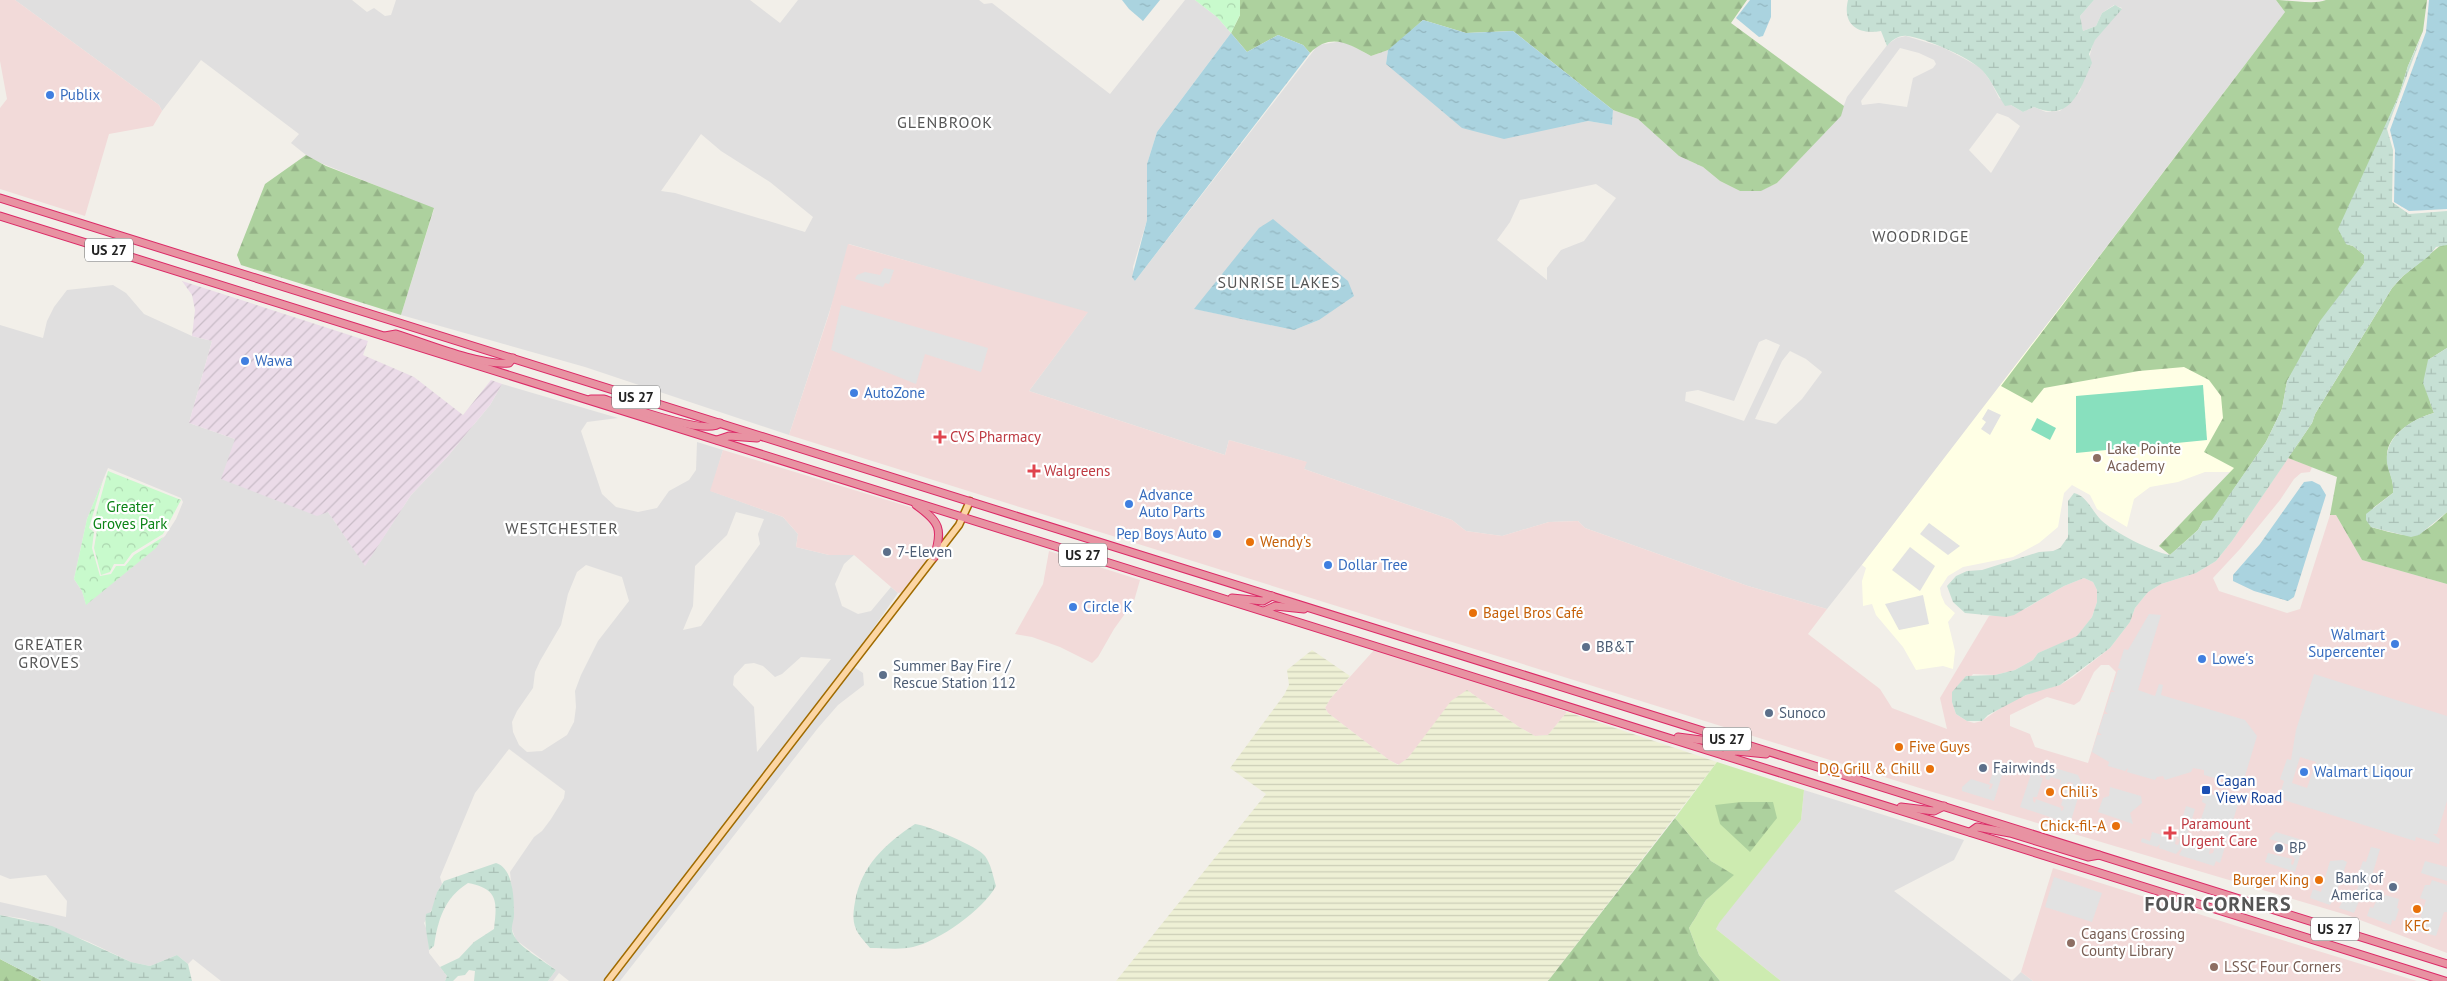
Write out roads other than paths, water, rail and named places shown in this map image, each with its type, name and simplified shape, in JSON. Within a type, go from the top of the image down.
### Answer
[{"type":"highway","name":"US 27","points":[[0,198],[2447,964]]},
{"type":"highway","name":"US 27","points":[[0,216],[2445,981]]},
{"type":"highway","points":[[385,336],[396,334],[474,358],[501,363],[509,363],[513,358]]},
{"type":"highway","points":[[589,400],[604,399],[674,421],[708,428],[714,428],[720,423]]},
{"type":"highway","points":[[717,440],[729,436],[772,440]]},
{"type":"highway","points":[[912,501],[929,514],[938,527],[939,542],[934,557]]},
{"type":"highway","points":[[1218,597],[1263,601],[1272,596]]},
{"type":"highway","points":[[1264,611],[1275,606],[1320,611]]},
{"type":"highway","points":[[1660,735],[1709,741],[1721,737]]},
{"type":"highway","points":[[1722,755],[1736,751],[1784,756]]},
{"type":"highway","points":[[1881,804],[1934,811],[1944,806]]},
{"type":"highway","points":[[1970,832],[1974,828],[1981,827],[2010,833],[2088,857],[2099,855]]},
{"type":"highway","points":[[2424,974],[2447,977]]},
{"type":"main road","points":[[608,981],[934,557],[963,517],[970,501]]},
{"type":"water","points":[[1122,0],[1160,0],[1143,21]]},
{"type":"water","points":[[1750,0],[1771,0],[1771,17],[1763,36],[1759,37],[1736,18]]},
{"type":"water","points":[[2429,0],[2447,0],[2447,209],[2409,211],[2394,202],[2395,150],[2390,130],[2426,32]]},
{"type":"water","points":[[1423,20],[1466,33],[1513,31],[1613,110],[1612,125],[1588,121],[1504,139],[1462,128],[1386,64],[1388,50]]},
{"type":"water","points":[[1231,33],[1247,52],[1278,35],[1303,45],[1310,53],[1135,281],[1132,277],[1147,220],[1147,164],[1157,132]]},
{"type":"water","points":[[1273,219],[1348,281],[1354,296],[1319,320],[1294,330],[1194,309],[1259,228]]},
{"type":"water","points":[[2312,481],[2320,485],[2326,495],[2294,597],[2288,601],[2254,591],[2233,581],[2233,575],[2260,544],[2304,482]]},
{"type":"place","name":"Publix","points":[[50,95]]},
{"type":"place","name":"Wawa","points":[[245,361]]},
{"type":"place","name":"AutoZone","points":[[854,393]]},
{"type":"place","name":"CVS Pharmacy","points":[[940,437]]},
{"type":"place","name":"Lake Pointe Academy","points":[[2097,458]]},
{"type":"place","name":"Walgreens","points":[[1034,471]]},
{"type":"place","name":"Advance Auto Parts","points":[[1129,504]]},
{"type":"place","name":"Pep Boys Auto","points":[[1217,534]]},
{"type":"place","name":"Wendy's","points":[[1250,542]]},
{"type":"place","name":"7-Eleven","points":[[887,552]]},
{"type":"place","name":"Dollar Tree","points":[[1328,565]]},
{"type":"place","name":"Circle K","points":[[1073,607]]},
{"type":"place","name":"Bagel Bros Café","points":[[1473,613]]},
{"type":"place","name":"Walmart Supercenter","points":[[2395,644]]},
{"type":"place","name":"BB&T","points":[[1586,647]]},
{"type":"place","name":"Lowe's","points":[[2202,659]]},
{"type":"place","name":"Summer Bay Fire / Rescue Station 112","points":[[883,675]]},
{"type":"place","name":"Sunoco","points":[[1769,713]]},
{"type":"place","name":"Five Guys","points":[[1899,747]]},
{"type":"place","name":"Fairwinds","points":[[1983,768]]},
{"type":"place","name":"DQ Grill & Chill","points":[[1930,769]]},
{"type":"place","name":"Walmart Liqour","points":[[2304,772]]},
{"type":"place","name":"Cagan View Road","points":[[2206,790]]},
{"type":"place","name":"Chili's","points":[[2050,792]]},
{"type":"place","name":"Chick-fil-A","points":[[2116,826]]},
{"type":"place","name":"Paramount Urgent Care","points":[[2170,833]]},
{"type":"place","name":"BP","points":[[2279,848]]},
{"type":"place","name":"Burger King","points":[[2319,880]]},
{"type":"place","name":"Bank of America","points":[[2393,887]]},
{"type":"place","name":"KFC","points":[[2417,909]]},
{"type":"place","name":"Cagans Crossing County Library","points":[[2071,943]]},
{"type":"place","name":"LSSC Four Corners","points":[[2214,967]]},
{"type":"district","name":"GLENBROOK","points":[[945,122]]},
{"type":"district","name":"WOODRIDGE","points":[[1921,236]]},
{"type":"district","name":"SUNRISE LAKES","points":[[1279,282]]},
{"type":"district","name":"WESTCHESTER","points":[[562,528]]},
{"type":"district","name":"GREATER GROVES","points":[[49,653]]},
{"type":"district","name":"FOUR CORNERS","points":[[2218,904]]},
{"type":"park label","name":"Greater Groves Park","points":[[130,516]]}]
